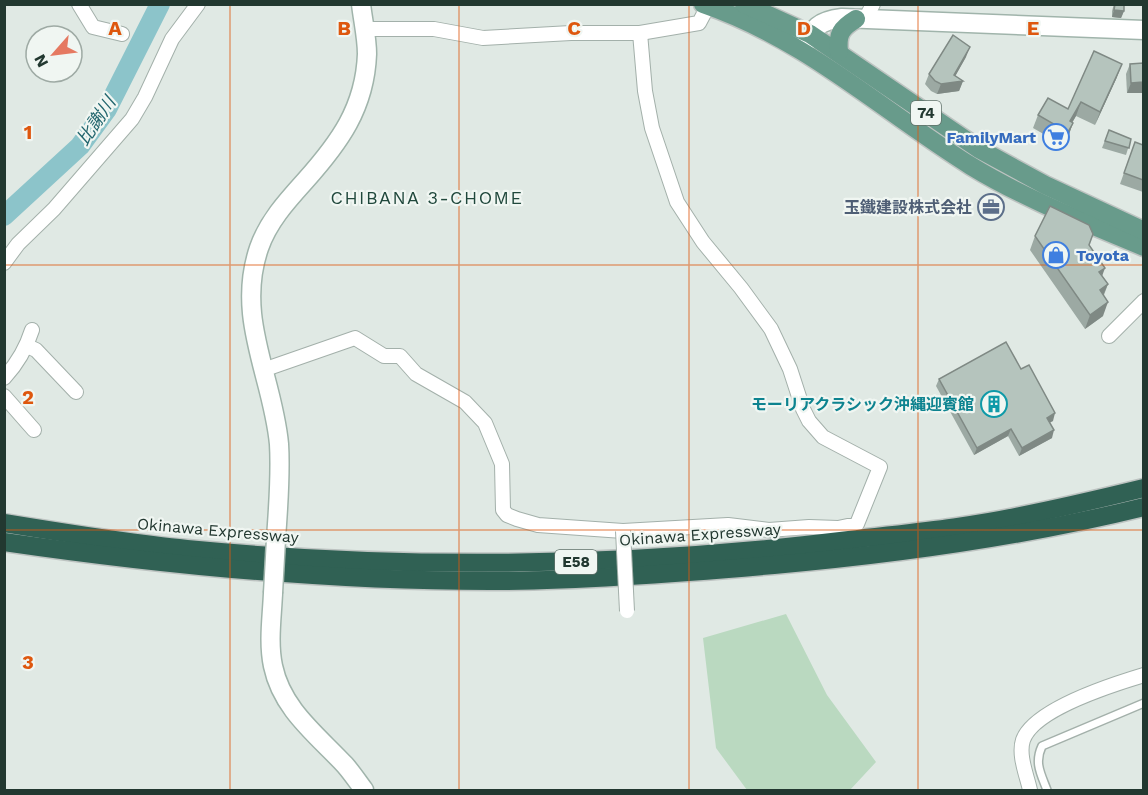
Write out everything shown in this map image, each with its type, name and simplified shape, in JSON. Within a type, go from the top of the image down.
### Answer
[{"type":"highway","name":"Okinawa Expressway","points":[[4,523],[186,549],[332,559],[501,564],[576,562],[710,555],[898,534],[1018,517],[1143,488]]},
{"type":"highway","name":"E58","points":[[4,542],[195,565],[352,577],[503,581],[710,571],[912,550],[1020,534],[1143,507]]},
{"type":"main road","name":"74","points":[[744,4],[806,42],[971,166],[1066,214],[1143,247]]},
{"type":"main road","name":"74","points":[[706,5],[838,52],[979,149],[1143,231]]},
{"type":"main road","points":[[838,52],[837,40],[845,26],[865,14]]},
{"type":"street","points":[[79,4],[93,27],[122,34]]},
{"type":"street","points":[[4,264],[18,244],[54,209],[132,119],[172,39],[198,4]]},
{"type":"street","points":[[359,5],[365,29],[367,54],[356,111],[328,155],[267,228],[258,249],[252,276],[251,306],[254,338],[279,444],[270,640],[273,665],[288,704],[300,720],[347,768],[364,790]]},
{"type":"street","points":[[365,29],[434,29],[483,38],[572,33],[640,33],[699,23],[706,5]]},
{"type":"street","points":[[806,42],[817,25],[827,20],[865,14],[1143,30]]},
{"type":"street","points":[[263,370],[355,338],[384,356],[400,356],[416,374],[465,402],[485,423],[502,464],[503,510],[507,515],[538,525],[623,531],[728,525],[769,530],[809,527],[838,528],[857,524],[880,467],[823,436],[809,421],[790,369],[771,329],[703,242],[677,202],[652,128],[645,91],[640,33]]},
{"type":"street","points":[[1108,336],[1143,301]]},
{"type":"street","points":[[4,378],[27,346],[32,330]]},
{"type":"street","points":[[27,346],[36,350],[76,392]]},
{"type":"street","points":[[4,396],[34,430]]},
{"type":"street","points":[[623,531],[627,611]]},
{"type":"street","points":[[1030,790],[1022,754],[1023,741],[1034,725],[1053,712],[1101,688],[1143,675]]},
{"type":"lane","points":[[1047,790],[1038,766],[1038,754],[1042,746],[1143,705]]},
{"type":"green space","points":[[786,614],[827,695],[876,762],[850,790],[747,790],[716,748],[703,638]]},
{"type":"building","points":[[1115,4],[1124,5],[1124,11],[1114,10]]},
{"type":"building","points":[[953,35],[970,47],[954,75],[963,81],[941,84],[929,74]]},
{"type":"building","points":[[1094,51],[1122,64],[1100,112],[1081,102],[1070,121],[1073,123],[1068,132],[1065,130],[1063,133],[1058,130],[1059,127],[1038,115],[1048,98],[1068,109]]},
{"type":"building","points":[[1143,63],[1143,82],[1131,83],[1130,64]]},
{"type":"building","points":[[1109,130],[1131,139],[1129,148],[1105,141]]},
{"type":"building","points":[[1135,142],[1143,145],[1143,180],[1124,173]]},
{"type":"building","points":[[1050,206],[1089,225],[1093,234],[1089,245],[1105,268],[1099,272],[1108,284],[1100,290],[1108,302],[1090,315],[1035,236]]},
{"type":"building","name":"モーリアクラシック沖縄迎賓館","points":[[1006,342],[1021,369],[1029,365],[1055,413],[1047,418],[1054,430],[1022,448],[1011,429],[977,448],[939,379]]},
{"type":"waterway","name":"比謝川","points":[[4,216],[80,146],[107,109],[160,4]]},
{"type":"place","name":"FamilyMart","points":[[1056,137]]},
{"type":"place","name":"玉鐵建設株式会社","points":[[991,207]]},
{"type":"place","name":"Toyota","points":[[1056,255]]},
{"type":"place","name":"モーリアクラシック沖縄迎賓館","points":[[994,404]]},
{"type":"district","name":"CHIBANA 3-CHOME","points":[[427,198]]}]
